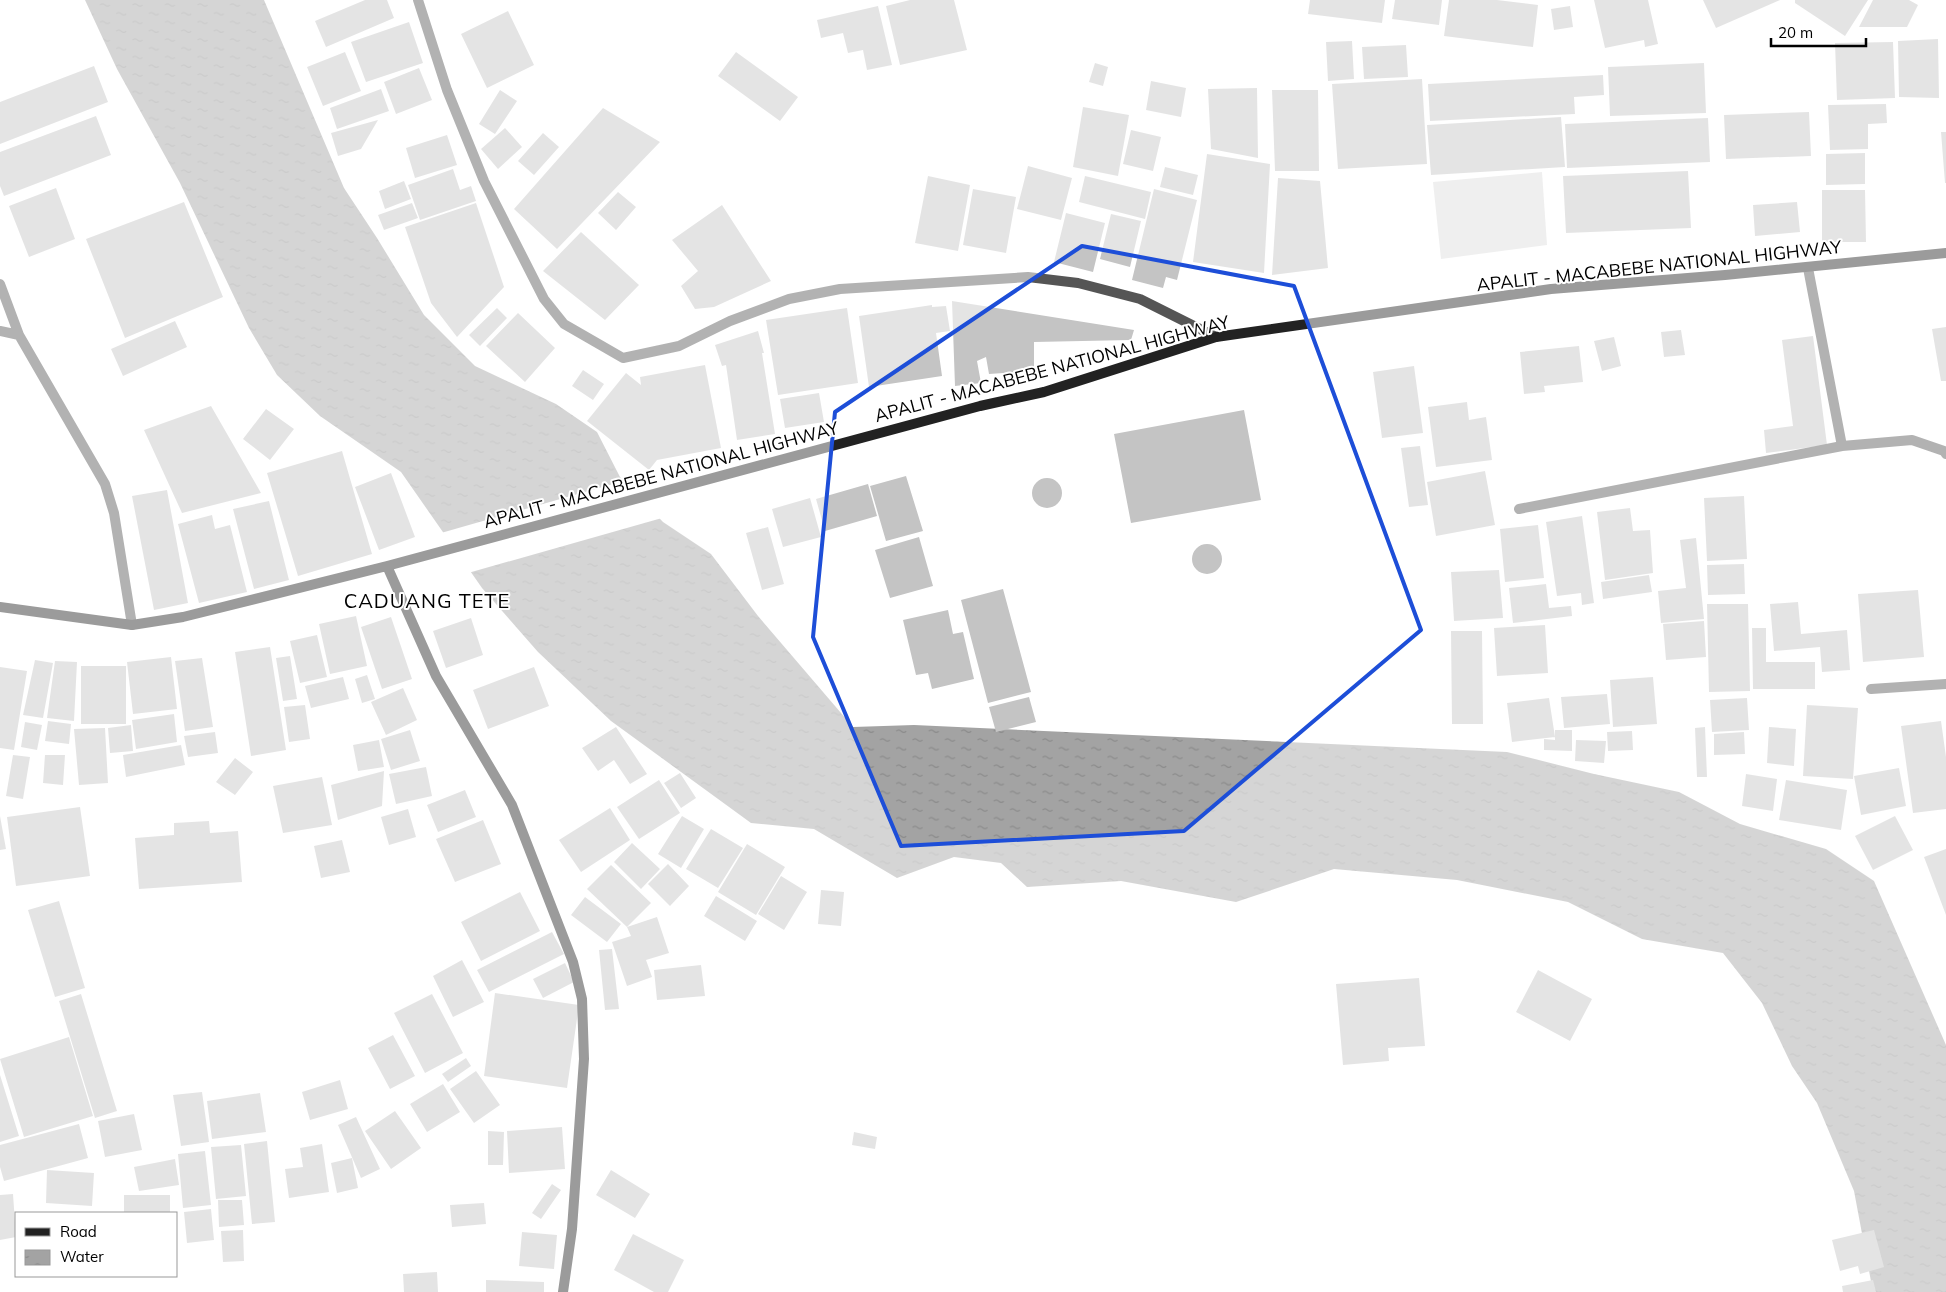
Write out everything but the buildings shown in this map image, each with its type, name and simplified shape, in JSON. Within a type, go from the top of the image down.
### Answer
[{"type":"main road","name":"APALIT - MACABEBE NATIONAL HIGHWAY","points":[[0,608],[132,624],[183,617],[387,566],[936,419],[1044,392],[1216,337],[1551,289],[1808,268],[1946,253]]},
{"type":"main road","points":[[387,566],[436,676],[512,805],[561,928],[582,999],[584,1059],[572,1229],[563,1292]]},
{"type":"street","points":[[418,0],[447,90],[484,181],[544,299],[564,324],[623,358],[679,346],[730,321],[789,299],[840,289],[1028,277],[1078,282],[1140,299],[1216,337]]},
{"type":"street","points":[[1808,268],[1842,446]]},
{"type":"street","points":[[0,284],[19,335],[105,484],[114,513],[132,624]]},
{"type":"street","points":[[0,331],[19,335]]},
{"type":"street","points":[[1519,509],[1842,446],[1912,440],[1944,451],[1946,454]]},
{"type":"street","points":[[1871,689],[1946,684]]},
{"type":"highlighted area","points":[[1082,246],[1294,286],[1421,630],[1184,831],[901,846],[813,637],[835,412]]},
{"type":"shaded area","points":[[1542,172],[1547,245],[1441,259],[1433,182]]},
{"type":"water","points":[[85,0],[264,0],[344,188],[424,315],[475,366],[556,404],[597,432],[620,477],[663,522],[711,554],[758,616],[853,727],[914,725],[1507,752],[1594,774],[1679,792],[1740,824],[1826,849],[1874,881],[1946,1045],[1946,1292],[1873,1292],[1854,1191],[1817,1103],[1792,1066],[1762,1003],[1723,953],[1642,939],[1568,902],[1457,880],[1334,869],[1236,902],[1121,881],[1027,887],[1001,863],[954,857],[897,878],[814,829],[751,823],[611,721],[538,652],[482,588],[401,472],[320,416],[277,375],[249,328],[180,183],[117,69]]},
{"type":"pier","points":[[627,480],[662,518],[468,573],[441,533]]},
{"type":"district","name":"CADUANG TETE","points":[[427,601]]}]
